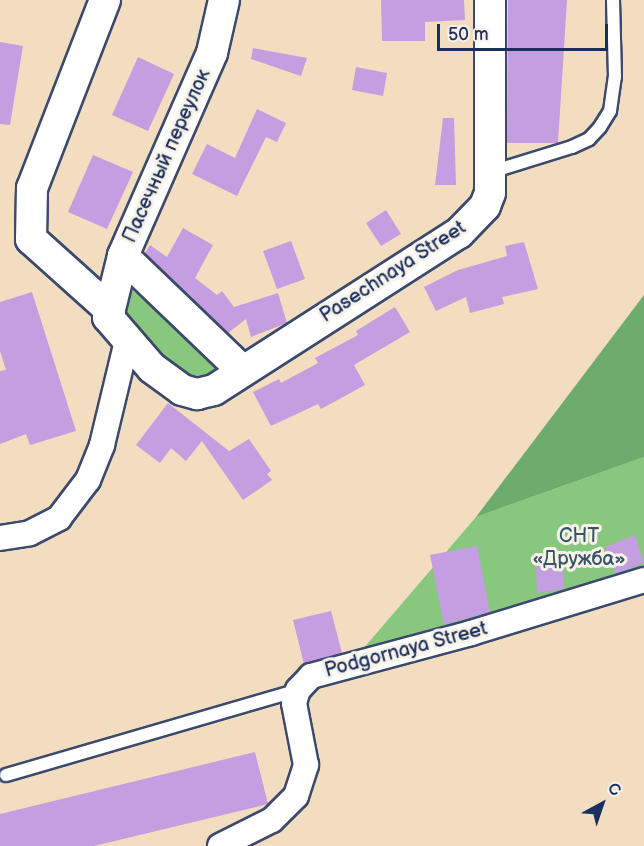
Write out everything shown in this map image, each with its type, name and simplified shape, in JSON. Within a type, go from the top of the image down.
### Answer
[{"type":"street","points":[[105,0],[32,188],[31,239],[110,310]]},
{"type":"street","name":"Пасечный переулок","points":[[224,0],[212,52],[123,256],[242,370]]},
{"type":"street","name":"Pasechnaya Street","points":[[127,341],[152,368],[182,390],[197,394],[214,390],[459,233],[485,206],[489,173],[490,0]]},
{"type":"street","points":[[0,538],[30,533],[59,518],[88,480],[102,445],[127,341],[108,317],[123,256]]},
{"type":"street","name":"Podgornaya Street","points":[[298,690],[303,682],[322,672],[471,633],[644,580]]},
{"type":"street","points":[[220,846],[272,820],[287,808],[300,789],[306,765],[294,703],[298,690]]},
{"type":"lane","points":[[489,173],[572,147],[589,139],[600,127],[610,111],[615,77],[613,0]]},
{"type":"lane","points":[[6,775],[298,690]]},
{"type":"green space","points":[[127,286],[223,365],[223,371],[193,382],[174,371],[122,313]]},
{"type":"green space","points":[[644,295],[644,457],[476,517]]},
{"type":"green space","name":"СНТ «Дружба»","points":[[644,457],[644,595],[333,684],[476,517]]},
{"type":"building","points":[[381,0],[464,0],[465,20],[425,22],[425,41],[382,41]]},
{"type":"building","points":[[508,0],[567,0],[558,143],[507,143]]},
{"type":"building","points":[[0,42],[23,46],[10,125],[0,124]]},
{"type":"building","points":[[253,48],[307,58],[301,76],[251,59]]},
{"type":"building","points":[[138,57],[174,74],[148,131],[112,115]]},
{"type":"building","points":[[356,67],[387,73],[383,96],[352,90]]},
{"type":"building","points":[[257,109],[286,123],[277,142],[266,137],[237,196],[192,174],[207,144],[235,158]]},
{"type":"building","points":[[443,118],[454,118],[456,185],[435,185]]},
{"type":"building","points":[[93,155],[133,172],[107,229],[68,212]]},
{"type":"building","points":[[386,210],[401,234],[381,246],[366,223]]},
{"type":"building","points":[[183,228],[213,245],[195,278],[217,295],[222,291],[234,307],[278,293],[287,323],[251,337],[246,319],[228,333],[145,253],[150,245],[167,257]]},
{"type":"building","points":[[291,241],[305,279],[277,289],[263,251]]},
{"type":"building","points":[[524,242],[538,289],[502,297],[504,304],[470,313],[466,297],[436,311],[424,287],[458,270],[507,256],[505,246]]},
{"type":"building","points":[[32,292],[76,431],[30,445],[26,434],[0,444],[0,371],[6,370],[0,351],[0,302]]},
{"type":"building","points":[[395,307],[410,332],[354,365],[365,385],[321,409],[318,404],[271,426],[253,392],[279,379],[281,383],[318,363],[315,358],[358,335],[356,331]]},
{"type":"building","points":[[168,403],[229,451],[249,439],[271,471],[267,474],[272,480],[243,500],[202,441],[186,461],[171,448],[160,463],[136,445]]},
{"type":"building","points":[[635,535],[644,563],[616,574],[605,547]]},
{"type":"building","points":[[477,546],[490,612],[444,625],[430,555]]},
{"type":"building","points":[[563,564],[564,589],[537,593],[536,566]]},
{"type":"building","points":[[331,611],[342,653],[304,664],[293,620]]},
{"type":"building","points":[[255,752],[268,804],[94,846],[0,846],[0,814]]}]
